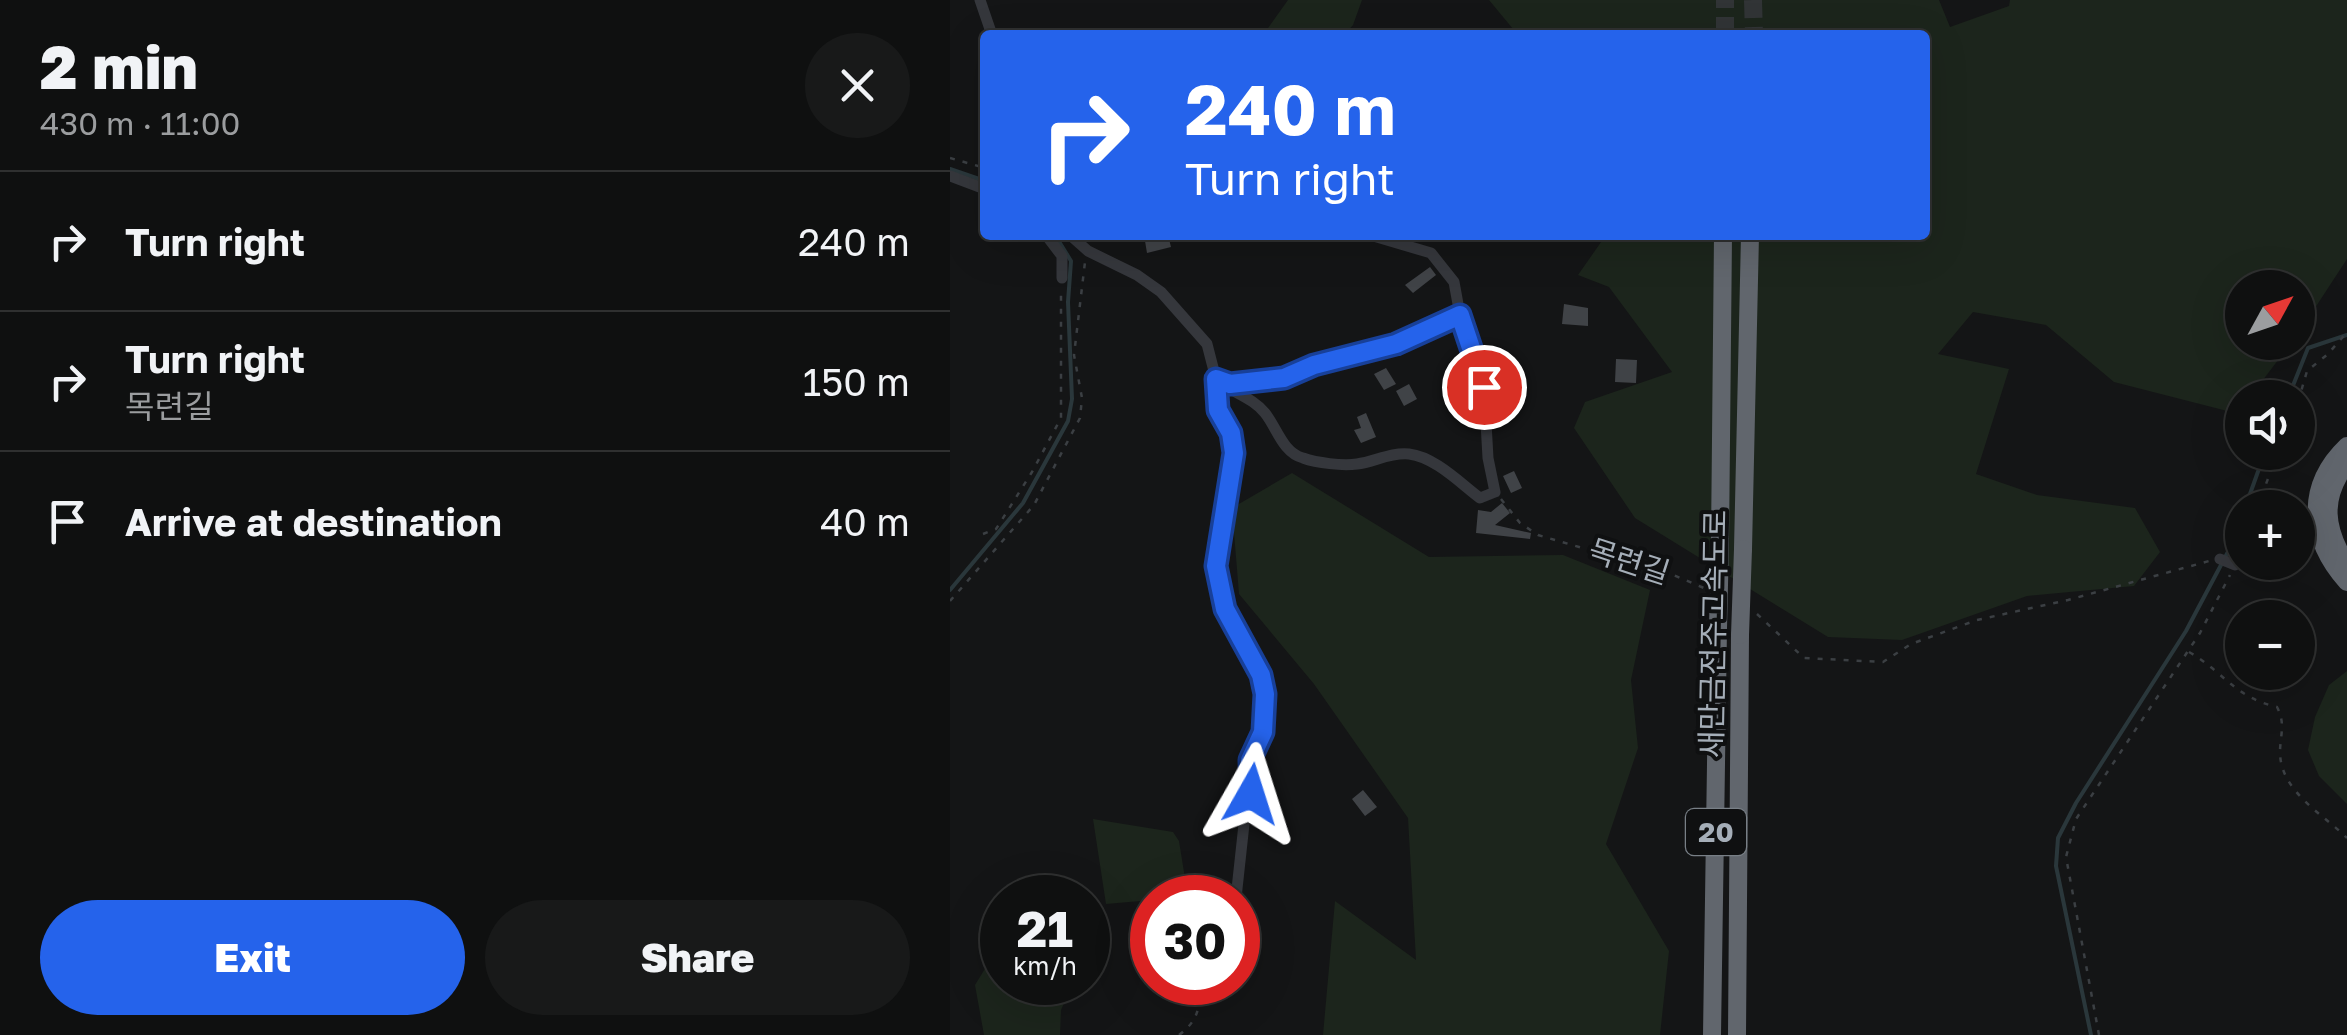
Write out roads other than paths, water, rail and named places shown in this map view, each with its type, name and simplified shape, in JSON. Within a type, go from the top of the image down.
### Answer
[{"type":"highway","name":"새만금전주고속도로","points":[[1712,1035],[1722,240]]},
{"type":"highway","name":"새만금전주고속도로","points":[[1737,1035],[1740,635],[1750,240]]},
{"type":"highway","points":[[2347,446],[2330,461],[2316,508],[2316,530],[2329,563],[2347,582]]},
{"type":"highway","points":[[2347,463],[2332,493],[2328,515],[2330,538],[2347,566]]},
{"type":"street","points":[[980,0],[990,30]]},
{"type":"street","points":[[950,176],[980,187]]},
{"type":"street","points":[[1050,240],[1062,256],[1062,278]]},
{"type":"street","points":[[1075,240],[1088,252],[1137,275],[1161,292],[1207,344],[1216,379],[1218,410],[1231,433],[1234,453],[1216,566],[1225,609],[1261,675],[1265,694],[1263,732],[1250,760],[1251,794],[1238,875]]},
{"type":"street","points":[[1216,379],[1232,393],[1256,402],[1276,426],[1288,450],[1301,458],[1354,465],[1410,454],[1431,462],[1480,498],[1496,492],[1488,458],[1484,387],[1460,315],[1454,282],[1431,254],[1386,240]]},
{"type":"street","points":[[1216,379],[1230,384],[1284,378],[1314,365],[1396,344],[1460,315]]},
{"type":"waterway","points":[[950,169],[980,179]]},
{"type":"waterway","points":[[950,590],[1023,503],[1068,421],[1072,399],[1068,302],[1071,261],[1058,240]]},
{"type":"waterway","points":[[2295,380],[2308,348],[2347,335]]},
{"type":"waterway","points":[[2251,490],[2259,470]]},
{"type":"waterway","points":[[2091,1035],[2056,866],[2058,838],[2076,803],[2186,631],[2225,557]]},
{"type":"tunnel","points":[[1725,0],[1725,30]]},
{"type":"tunnel","points":[[1753,0],[1754,30]]}]
